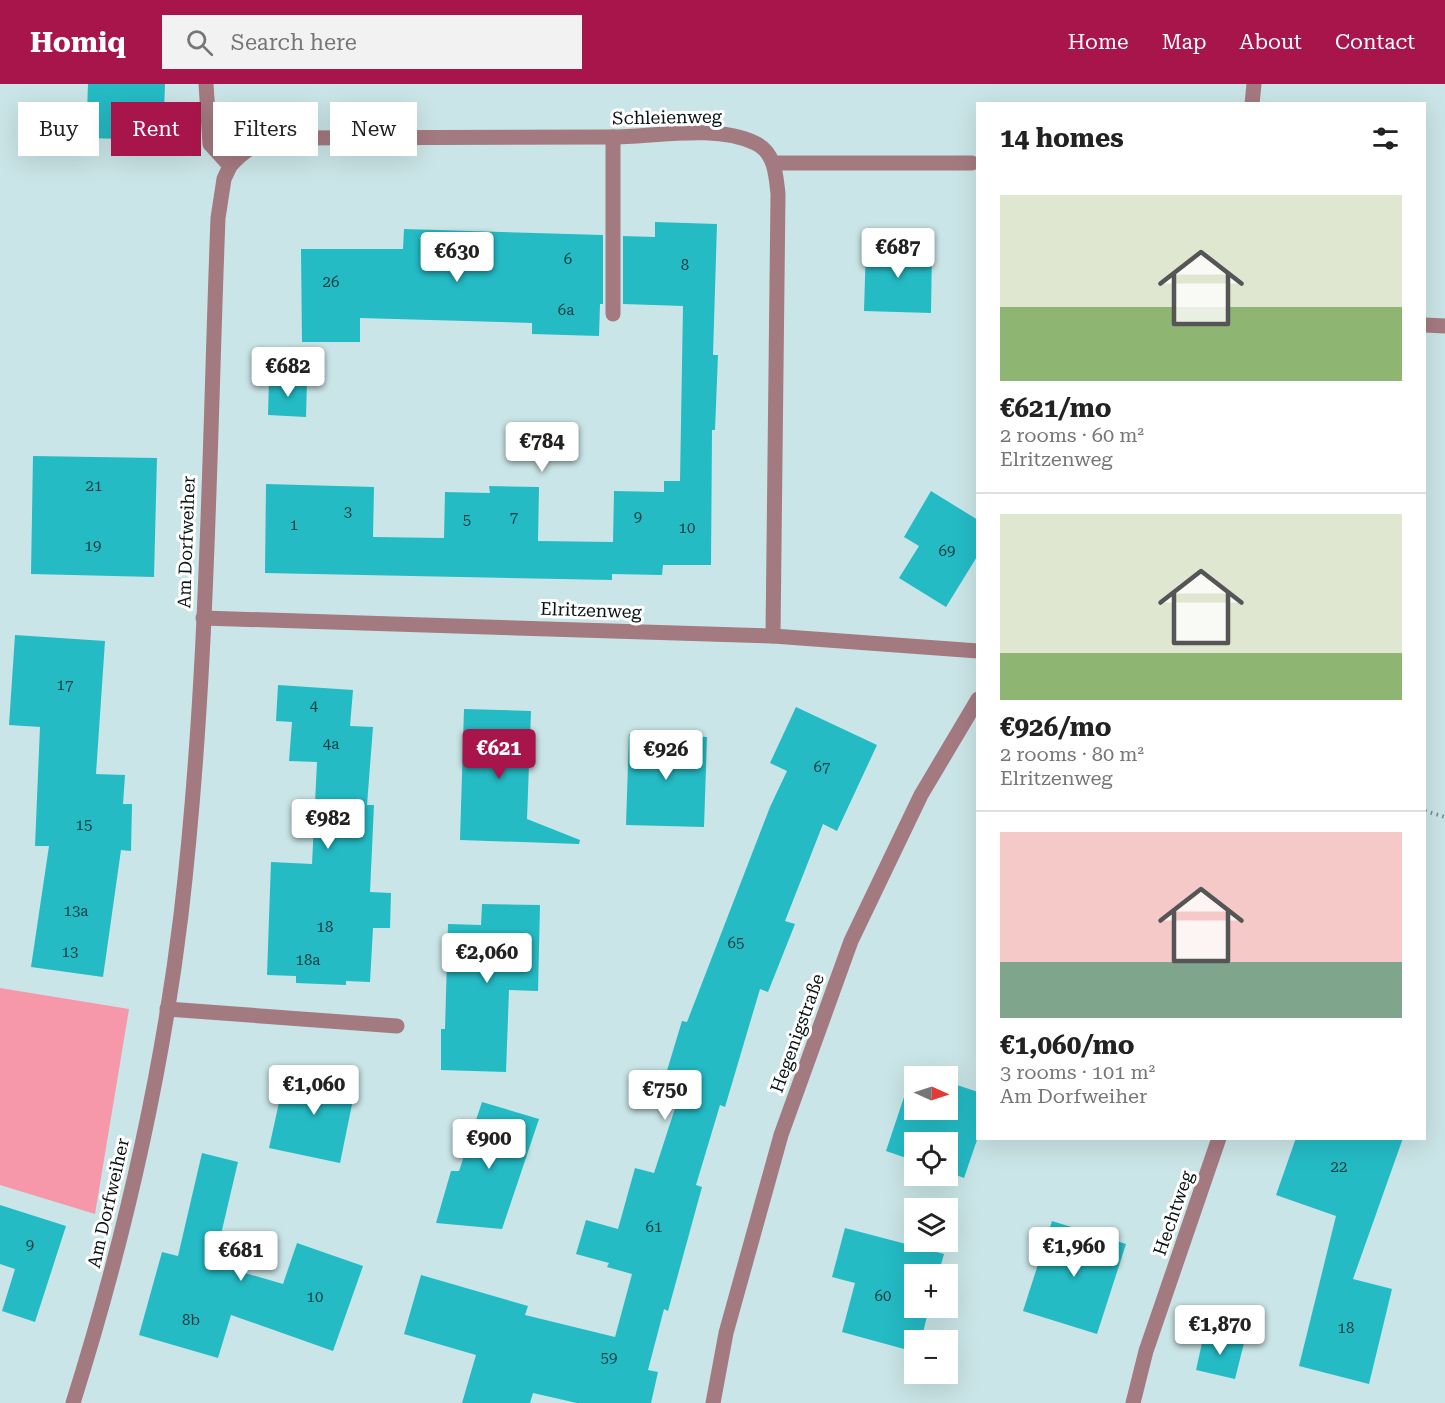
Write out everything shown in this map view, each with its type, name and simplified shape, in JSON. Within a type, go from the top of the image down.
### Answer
[{"type":"street","points":[[206,84],[210,144],[230,166]]},
{"type":"street","points":[[1252,102],[1254,84]]},
{"type":"street","name":"Schleienweg","points":[[230,166],[249,147],[260,142],[282,138],[613,137],[719,134],[757,143],[767,150],[773,163]]},
{"type":"street","points":[[613,137],[614,314]]},
{"type":"street","points":[[774,636],[778,194],[773,163],[972,163]]},
{"type":"street","name":"Am Dorfweiher","points":[[73,1403],[99,1321],[134,1187],[167,1010],[180,919],[190,824],[203,618],[218,218],[224,179],[230,166]]},
{"type":"street","points":[[1426,325],[1445,326]]},
{"type":"street","name":"Elritzenweg","points":[[203,618],[774,636],[976,651]]},
{"type":"street","name":"Hegenigstraße","points":[[713,1403],[726,1334],[781,1135],[851,941],[921,795],[976,702]]},
{"type":"street","points":[[167,1010],[397,1026]]},
{"type":"street","name":"Hechtweg","points":[[1133,1403],[1146,1352],[1218,1140]]},
{"type":"path","points":[[1426,811],[1445,817]]},
{"type":"shaded area","points":[[0,988],[129,1009],[95,1214],[0,1185]]},
{"type":"building","points":[[88,84],[165,84],[164,102],[111,102],[111,139],[99,138],[99,102],[87,102]]},
{"type":"building","points":[[655,222],[717,224],[713,355],[718,355],[715,430],[712,430],[711,565],[663,565],[662,575],[612,574],[612,580],[265,573],[266,484],[374,487],[373,537],[444,538],[445,492],[490,493],[489,486],[539,487],[538,541],[613,542],[614,491],[664,492],[664,481],[680,481],[683,306],[623,304],[623,236],[655,237]]},
{"type":"building","points":[[404,229],[603,235],[603,304],[600,304],[599,336],[532,334],[532,323],[360,318],[360,342],[302,342],[301,249],[403,249]]},
{"type":"building","points":[[866,246],[932,247],[931,313],[864,311]]},
{"type":"building","points":[[269,379],[307,380],[306,417],[268,415]]},
{"type":"building","points":[[33,456],[157,458],[154,577],[31,574]]},
{"type":"building","points":[[931,491],[976,519],[976,558],[946,607],[899,578],[919,546],[904,537]]},
{"type":"building","points":[[15,635],[105,641],[96,774],[125,775],[123,804],[132,804],[131,851],[121,850],[103,977],[31,967],[49,846],[35,846],[40,727],[9,725]]},
{"type":"building","points":[[278,685],[353,690],[350,726],[373,727],[367,805],[374,805],[370,892],[391,893],[390,928],[373,928],[370,982],[346,981],[346,985],[296,983],[296,976],[267,975],[271,862],[312,864],[317,762],[289,761],[292,722],[276,721]]},
{"type":"building","points":[[796,707],[877,745],[837,831],[823,824],[785,921],[795,924],[768,992],[760,989],[725,1107],[720,1105],[696,1185],[702,1187],[668,1311],[664,1309],[648,1370],[658,1372],[651,1403],[577,1403],[533,1393],[530,1403],[462,1403],[476,1355],[404,1334],[421,1275],[528,1306],[525,1315],[615,1337],[632,1274],[607,1267],[609,1263],[576,1254],[586,1220],[618,1229],[635,1168],[654,1173],[680,1093],[662,1087],[682,1021],[687,1022],[770,807],[787,771],[770,763]]},
{"type":"building","points":[[464,709],[531,711],[527,819],[580,840],[579,844],[460,840]]},
{"type":"building","points":[[629,734],[707,737],[704,827],[626,825]]},
{"type":"building","points":[[482,904],[540,905],[538,991],[509,990],[506,1072],[441,1070],[441,1029],[445,1029],[448,924],[481,925]]},
{"type":"building","points":[[300,1068],[357,1080],[340,1163],[269,1148],[282,1089],[295,1091]]},
{"type":"building","points":[[958,1085],[976,1091],[977,1140],[964,1178],[958,1176],[958,1132],[904,1132],[904,1157],[886,1151],[904,1097],[904,1120],[958,1120]]},
{"type":"building","points":[[482,1102],[539,1119],[502,1229],[436,1223],[451,1171],[459,1171]]},
{"type":"building","points":[[1295,1140],[1402,1140],[1353,1279],[1392,1289],[1369,1384],[1299,1366],[1336,1216],[1276,1195]]},
{"type":"building","points":[[202,1153],[238,1162],[214,1264],[283,1284],[297,1243],[363,1266],[333,1351],[231,1315],[218,1358],[139,1335],[162,1252],[178,1256]]},
{"type":"building","points":[[0,1205],[66,1226],[35,1322],[2,1311],[15,1269],[0,1264]]},
{"type":"building","points":[[1052,1221],[1126,1244],[1097,1334],[1023,1311]]},
{"type":"building","points":[[845,1228],[904,1243],[904,1252],[944,1254],[941,1264],[904,1264],[904,1318],[927,1318],[924,1330],[904,1330],[904,1349],[842,1332],[855,1283],[832,1277]]},
{"type":"building","points":[[1204,1334],[1244,1343],[1235,1379],[1196,1370]]}]
